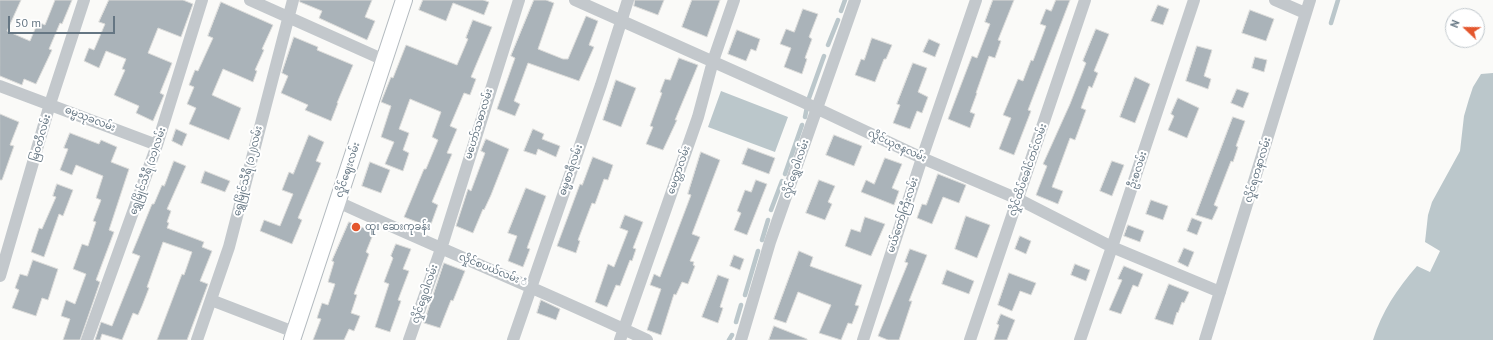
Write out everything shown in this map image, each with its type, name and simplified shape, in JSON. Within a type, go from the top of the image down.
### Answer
[{"type":"street","name":"မြဝတီလမ်း","points":[[0,276],[50,104],[84,0]]},
{"type":"street","name":"ရွှေမြိုင်သီရီ (၁၁)လမ်း","points":[[87,340],[158,145],[202,0]]},
{"type":"street","points":[[250,0],[384,60]]},
{"type":"street","name":"ရွှေမြိုင်သီရီ (၁၂)လမ်း","points":[[197,340],[229,247],[293,0]]},
{"type":"street","name":"လှိုင်ဈေးလမ်း","points":[[293,336],[404,0]]},
{"type":"street","name":"မဟော်သဓာလမ်း","points":[[440,249],[519,0]]},
{"type":"street","name":"လှိုင်ယုဇနလမ်း","points":[[575,0],[817,108],[922,158],[1018,199],[1112,247],[1220,292]]},
{"type":"street","name":"ဓမ္မစာရီလမ်း","points":[[513,340],[601,85],[628,0]]},
{"type":"street","name":"မေတ္တာလမ်း","points":[[622,335],[698,117],[713,61],[734,0]]},
{"type":"street","name":"လှိုင်ရွှေဝါလမ်း","points":[[741,340],[770,242],[855,0]]},
{"type":"street","name":"မယ်တော်ကြီးလမ်း","points":[[863,340],[922,158],[976,0]]},
{"type":"street","name":"လှိုင်ထိပ်ခေါင်တင်လမ်း","points":[[970,340],[1085,0]]},
{"type":"street","name":"ဦးစလမ်း","points":[[1080,340],[1194,0]]},
{"type":"street","points":[[1275,0],[1305,13]]},
{"type":"street","name":"လှိုင်ရတနာလမ်း","points":[[1205,340],[1239,234],[1310,0]]},
{"type":"street","name":"ဓမ္မသုခလမ်း","points":[[0,86],[158,145]]},
{"type":"street","name":"လှိုင်စပယ်လမ်း ံ","points":[[338,202],[440,249],[531,286],[622,335],[647,340]]},
{"type":"street","name":"လှိုင်ရွှေဝါလမ်း","points":[[409,340],[440,249]]},
{"type":"street","points":[[211,300],[293,336]]},
{"type":"shaded area","points":[[1493,73],[1493,340],[1373,340],[1381,319],[1403,283],[1417,266],[1430,272],[1440,251],[1425,242],[1428,215],[1432,202],[1460,151],[1464,116],[1473,87],[1481,74]]},
{"type":"shaded area","points":[[721,91],[788,117],[775,152],[708,127]]},
{"type":"building","points":[[0,0],[21,0],[7,31],[30,41],[38,22],[45,25],[55,0],[72,0],[62,24],[60,23],[49,49],[52,50],[36,84],[24,79],[22,85],[0,76]]},
{"type":"building","points":[[109,0],[183,0],[193,4],[181,37],[158,28],[148,53],[172,63],[160,93],[164,95],[153,121],[136,113],[139,106],[114,95],[125,70],[122,69],[126,59],[106,51],[99,68],[84,61],[89,48],[94,50],[105,24],[99,22]]},
{"type":"building","points":[[300,0],[372,0],[365,17],[375,21],[367,40],[319,18],[322,11],[300,2]]},
{"type":"building","points":[[423,0],[483,0],[489,2],[484,15],[453,3],[446,21],[419,10]]},
{"type":"building","points":[[534,0],[546,0],[554,3],[538,49],[563,59],[568,59],[586,16],[598,21],[589,45],[594,47],[579,81],[528,63],[514,101],[520,104],[515,116],[497,109],[515,58],[511,56]]},
{"type":"building","points":[[635,0],[664,0],[658,15],[634,6]]},
{"type":"building","points":[[692,0],[720,0],[707,37],[682,27]]},
{"type":"building","points":[[993,0],[1014,0],[998,40],[1001,41],[995,58],[989,56],[976,93],[970,112],[975,114],[970,128],[948,119],[972,56],[977,58],[990,24],[985,22]]},
{"type":"building","points":[[1056,0],[1070,0],[1028,110],[1031,111],[1014,155],[999,149],[1011,118],[1003,115],[1018,79],[1023,81],[1031,60],[1033,61],[1046,26],[1040,24],[1046,9],[1051,11]]},
{"type":"building","points":[[221,2],[273,25],[262,49],[264,50],[255,70],[257,71],[253,82],[223,69],[212,95],[241,108],[229,140],[189,124],[196,108],[187,104],[194,87],[189,85],[195,70],[198,71],[213,38],[208,36]]},
{"type":"building","points":[[1158,5],[1169,9],[1163,25],[1151,21]]},
{"type":"building","points":[[803,9],[818,14],[809,37],[812,39],[805,58],[807,59],[802,74],[784,67],[791,48],[780,44],[786,29],[794,32]]},
{"type":"building","points":[[1250,10],[1274,19],[1266,41],[1242,33]]},
{"type":"building","points":[[473,20],[492,27],[471,77],[476,79],[470,95],[464,93],[450,126],[457,129],[447,153],[452,154],[432,202],[438,205],[430,227],[404,217],[438,140],[432,137],[441,112],[410,99],[399,129],[409,133],[403,150],[409,153],[403,171],[385,164],[394,142],[381,137],[391,106],[381,102],[391,77],[393,78],[406,45],[457,65],[468,39],[466,38]]},
{"type":"building","points":[[1096,29],[1109,34],[1094,71],[1098,73],[1092,88],[1089,86],[1081,108],[1086,110],[1075,140],[1070,138],[1052,187],[1063,191],[1058,204],[1036,195],[1047,166],[1043,164],[1070,104],[1086,63],[1083,61]]},
{"type":"building","points":[[737,30],[760,39],[756,51],[751,49],[746,61],[728,54]]},
{"type":"building","points":[[294,37],[318,47],[317,50],[353,65],[331,121],[305,110],[308,105],[281,93],[288,76],[282,73]]},
{"type":"building","points":[[872,38],[892,45],[886,59],[884,59],[875,82],[855,75],[861,59],[864,60]]},
{"type":"building","points":[[929,39],[940,44],[935,57],[923,52]]},
{"type":"building","points":[[1197,46],[1212,50],[1204,76],[1211,79],[1208,89],[1186,81]]},
{"type":"building","points":[[1255,57],[1267,60],[1264,72],[1252,68]]},
{"type":"building","points":[[679,58],[698,65],[675,120],[677,120],[663,150],[646,144],[653,127],[650,126],[662,93],[660,92],[665,79],[670,80]]},
{"type":"building","points":[[913,63],[927,68],[918,92],[928,97],[922,113],[917,111],[910,129],[893,123],[900,105],[897,104]]},
{"type":"building","points":[[1135,77],[1150,84],[1135,123],[1120,117]]},
{"type":"building","points":[[616,80],[636,88],[621,127],[603,120]]},
{"type":"building","points":[[1237,89],[1249,93],[1243,108],[1231,103]]},
{"type":"building","points":[[1178,98],[1199,108],[1187,138],[1168,130],[1174,116],[1171,114]]},
{"type":"building","points":[[0,114],[19,122],[10,145],[14,146],[2,180],[0,180]]},
{"type":"building","points":[[1233,117],[1245,121],[1236,146],[1238,147],[1233,162],[1231,161],[1214,205],[1218,207],[1212,220],[1196,215]]},
{"type":"building","points":[[176,129],[187,134],[182,146],[172,141]]},
{"type":"building","points":[[533,129],[544,134],[542,139],[560,146],[556,157],[538,149],[536,155],[524,151]]},
{"type":"building","points":[[70,133],[99,144],[101,140],[117,147],[111,162],[129,169],[109,230],[114,232],[96,280],[100,282],[80,340],[63,340],[70,319],[61,316],[66,300],[75,304],[86,274],[73,269],[82,244],[88,246],[96,222],[93,221],[101,200],[96,198],[103,176],[76,165],[72,175],[60,170],[68,149],[64,148]]},
{"type":"building","points":[[309,135],[324,142],[316,161],[321,163],[298,218],[302,220],[292,244],[260,231],[264,220],[280,226],[293,194],[282,190],[289,172],[293,174]]},
{"type":"building","points":[[834,135],[862,146],[854,166],[826,155]]},
{"type":"building","points":[[486,139],[509,149],[491,195],[484,210],[483,209],[473,233],[456,226],[468,189],[471,191],[485,153],[481,151]]},
{"type":"building","points":[[748,148],[775,158],[769,174],[742,164]]},
{"type":"building","points":[[701,152],[720,160],[692,234],[700,237],[690,261],[694,262],[693,265],[695,266],[688,284],[682,282],[676,295],[674,294],[661,335],[647,330],[661,289],[650,285],[654,274],[660,277],[691,195],[688,194]]},
{"type":"building","points":[[593,157],[613,165],[608,180],[604,179],[595,204],[592,203],[578,240],[580,241],[576,253],[557,246],[580,184],[582,185]]},
{"type":"building","points":[[885,158],[902,164],[892,188],[899,191],[894,205],[861,192],[866,180],[874,184]]},
{"type":"building","points":[[174,161],[186,166],[167,209],[171,211],[167,222],[169,223],[167,228],[204,242],[202,247],[212,251],[200,281],[208,284],[187,340],[157,340],[192,252],[163,242],[142,306],[138,315],[133,313],[122,340],[102,334],[100,340],[95,340],[101,322],[112,326],[140,256],[132,253],[152,204],[154,204],[162,185],[164,186]]},
{"type":"building","points":[[1112,161],[1124,165],[1112,196],[1100,191]]},
{"type":"building","points":[[370,162],[390,170],[381,193],[362,186]]},
{"type":"building","points":[[205,171],[230,181],[225,192],[201,183]]},
{"type":"building","points":[[938,174],[966,185],[959,203],[943,197],[932,224],[917,218],[922,204],[926,205]]},
{"type":"building","points":[[756,180],[767,184],[747,235],[734,230],[741,213],[737,211],[745,190],[751,192]]},
{"type":"building","points":[[819,180],[835,186],[828,202],[832,204],[825,220],[806,213]]},
{"type":"building","points":[[57,184],[73,190],[63,216],[59,214],[44,257],[31,252],[39,228],[42,229],[56,197],[53,196]]},
{"type":"building","points":[[526,188],[546,196],[527,248],[530,249],[523,267],[508,261],[517,236],[508,233]]},
{"type":"building","points":[[1151,200],[1168,206],[1163,220],[1146,214]]},
{"type":"building","points":[[625,215],[643,222],[633,248],[636,249],[632,261],[630,260],[620,286],[616,285],[607,307],[595,302],[608,264],[614,267],[628,231],[620,228]]},
{"type":"building","points":[[966,216],[990,225],[977,258],[955,249]]},
{"type":"building","points":[[865,217],[885,224],[871,256],[845,246],[851,229],[860,232]]},
{"type":"building","points":[[1192,218],[1202,222],[1197,235],[1187,231]]},
{"type":"building","points":[[349,222],[374,232],[366,252],[369,254],[354,294],[357,295],[351,313],[360,316],[354,331],[349,329],[344,340],[313,340],[321,319],[317,318],[322,303],[328,305],[335,284],[328,282],[334,262],[332,261]]},
{"type":"building","points":[[1128,225],[1144,231],[1140,242],[1124,236]]},
{"type":"building","points":[[1020,236],[1031,241],[1026,254],[1015,249]]},
{"type":"building","points":[[396,244],[411,249],[403,269],[409,271],[398,300],[401,301],[390,332],[375,327],[389,284],[384,282],[393,258],[391,256]]},
{"type":"building","points":[[1184,248],[1194,252],[1188,267],[1178,262]]},
{"type":"building","points":[[910,249],[927,255],[909,301],[912,301],[899,340],[888,340],[878,336],[908,263],[905,262]]},
{"type":"building","points":[[799,251],[813,257],[810,266],[862,285],[855,305],[859,306],[852,324],[848,323],[841,340],[819,333],[831,305],[798,292],[786,323],[774,319]]},
{"type":"building","points":[[734,255],[744,259],[740,270],[730,266]]},
{"type":"building","points":[[33,260],[58,269],[48,300],[42,298],[36,316],[12,308],[19,290],[15,288],[20,274],[27,276]]},
{"type":"building","points":[[444,263],[465,271],[440,328],[424,323]]},
{"type":"building","points":[[1075,264],[1090,270],[1086,281],[1071,275]]},
{"type":"building","points":[[1124,266],[1143,274],[1138,287],[1133,285],[1121,314],[1109,310],[1122,280],[1118,279]]},
{"type":"building","points":[[947,270],[974,281],[969,294],[942,284]]},
{"type":"building","points":[[1009,273],[1036,283],[1031,295],[1020,291],[1012,311],[998,305]]},
{"type":"building","points":[[718,275],[729,279],[720,307],[723,308],[718,323],[702,317]]},
{"type":"building","points":[[1169,284],[1189,292],[1184,303],[1182,302],[1178,313],[1177,312],[1173,325],[1155,319]]},
{"type":"building","points":[[541,300],[560,309],[556,320],[537,313]]},
{"type":"building","points":[[1001,314],[1015,320],[1007,340],[994,340],[999,325],[997,324]]},
{"type":"building","points":[[774,326],[807,339],[807,340],[769,340]]},
{"type":"waterway","points":[[841,11],[845,0]]},
{"type":"waterway","points":[[1331,23],[1338,0]]},
{"type":"waterway","points":[[828,45],[838,20]]},
{"type":"waterway","points":[[809,98],[824,56]]},
{"type":"waterway","points":[[805,117],[807,107]]},
{"type":"waterway","points":[[785,174],[802,125]]},
{"type":"waterway","points":[[771,210],[782,181]]},
{"type":"waterway","points":[[762,240],[768,220]]},
{"type":"waterway","points":[[745,295],[758,251]]},
{"type":"waterway","points":[[736,322],[741,305]]},
{"type":"waterway","points":[[729,340],[732,335]]},
{"type":"place","name":"ထူး ဆေးကုခန်း","points":[[356,227]]}]
